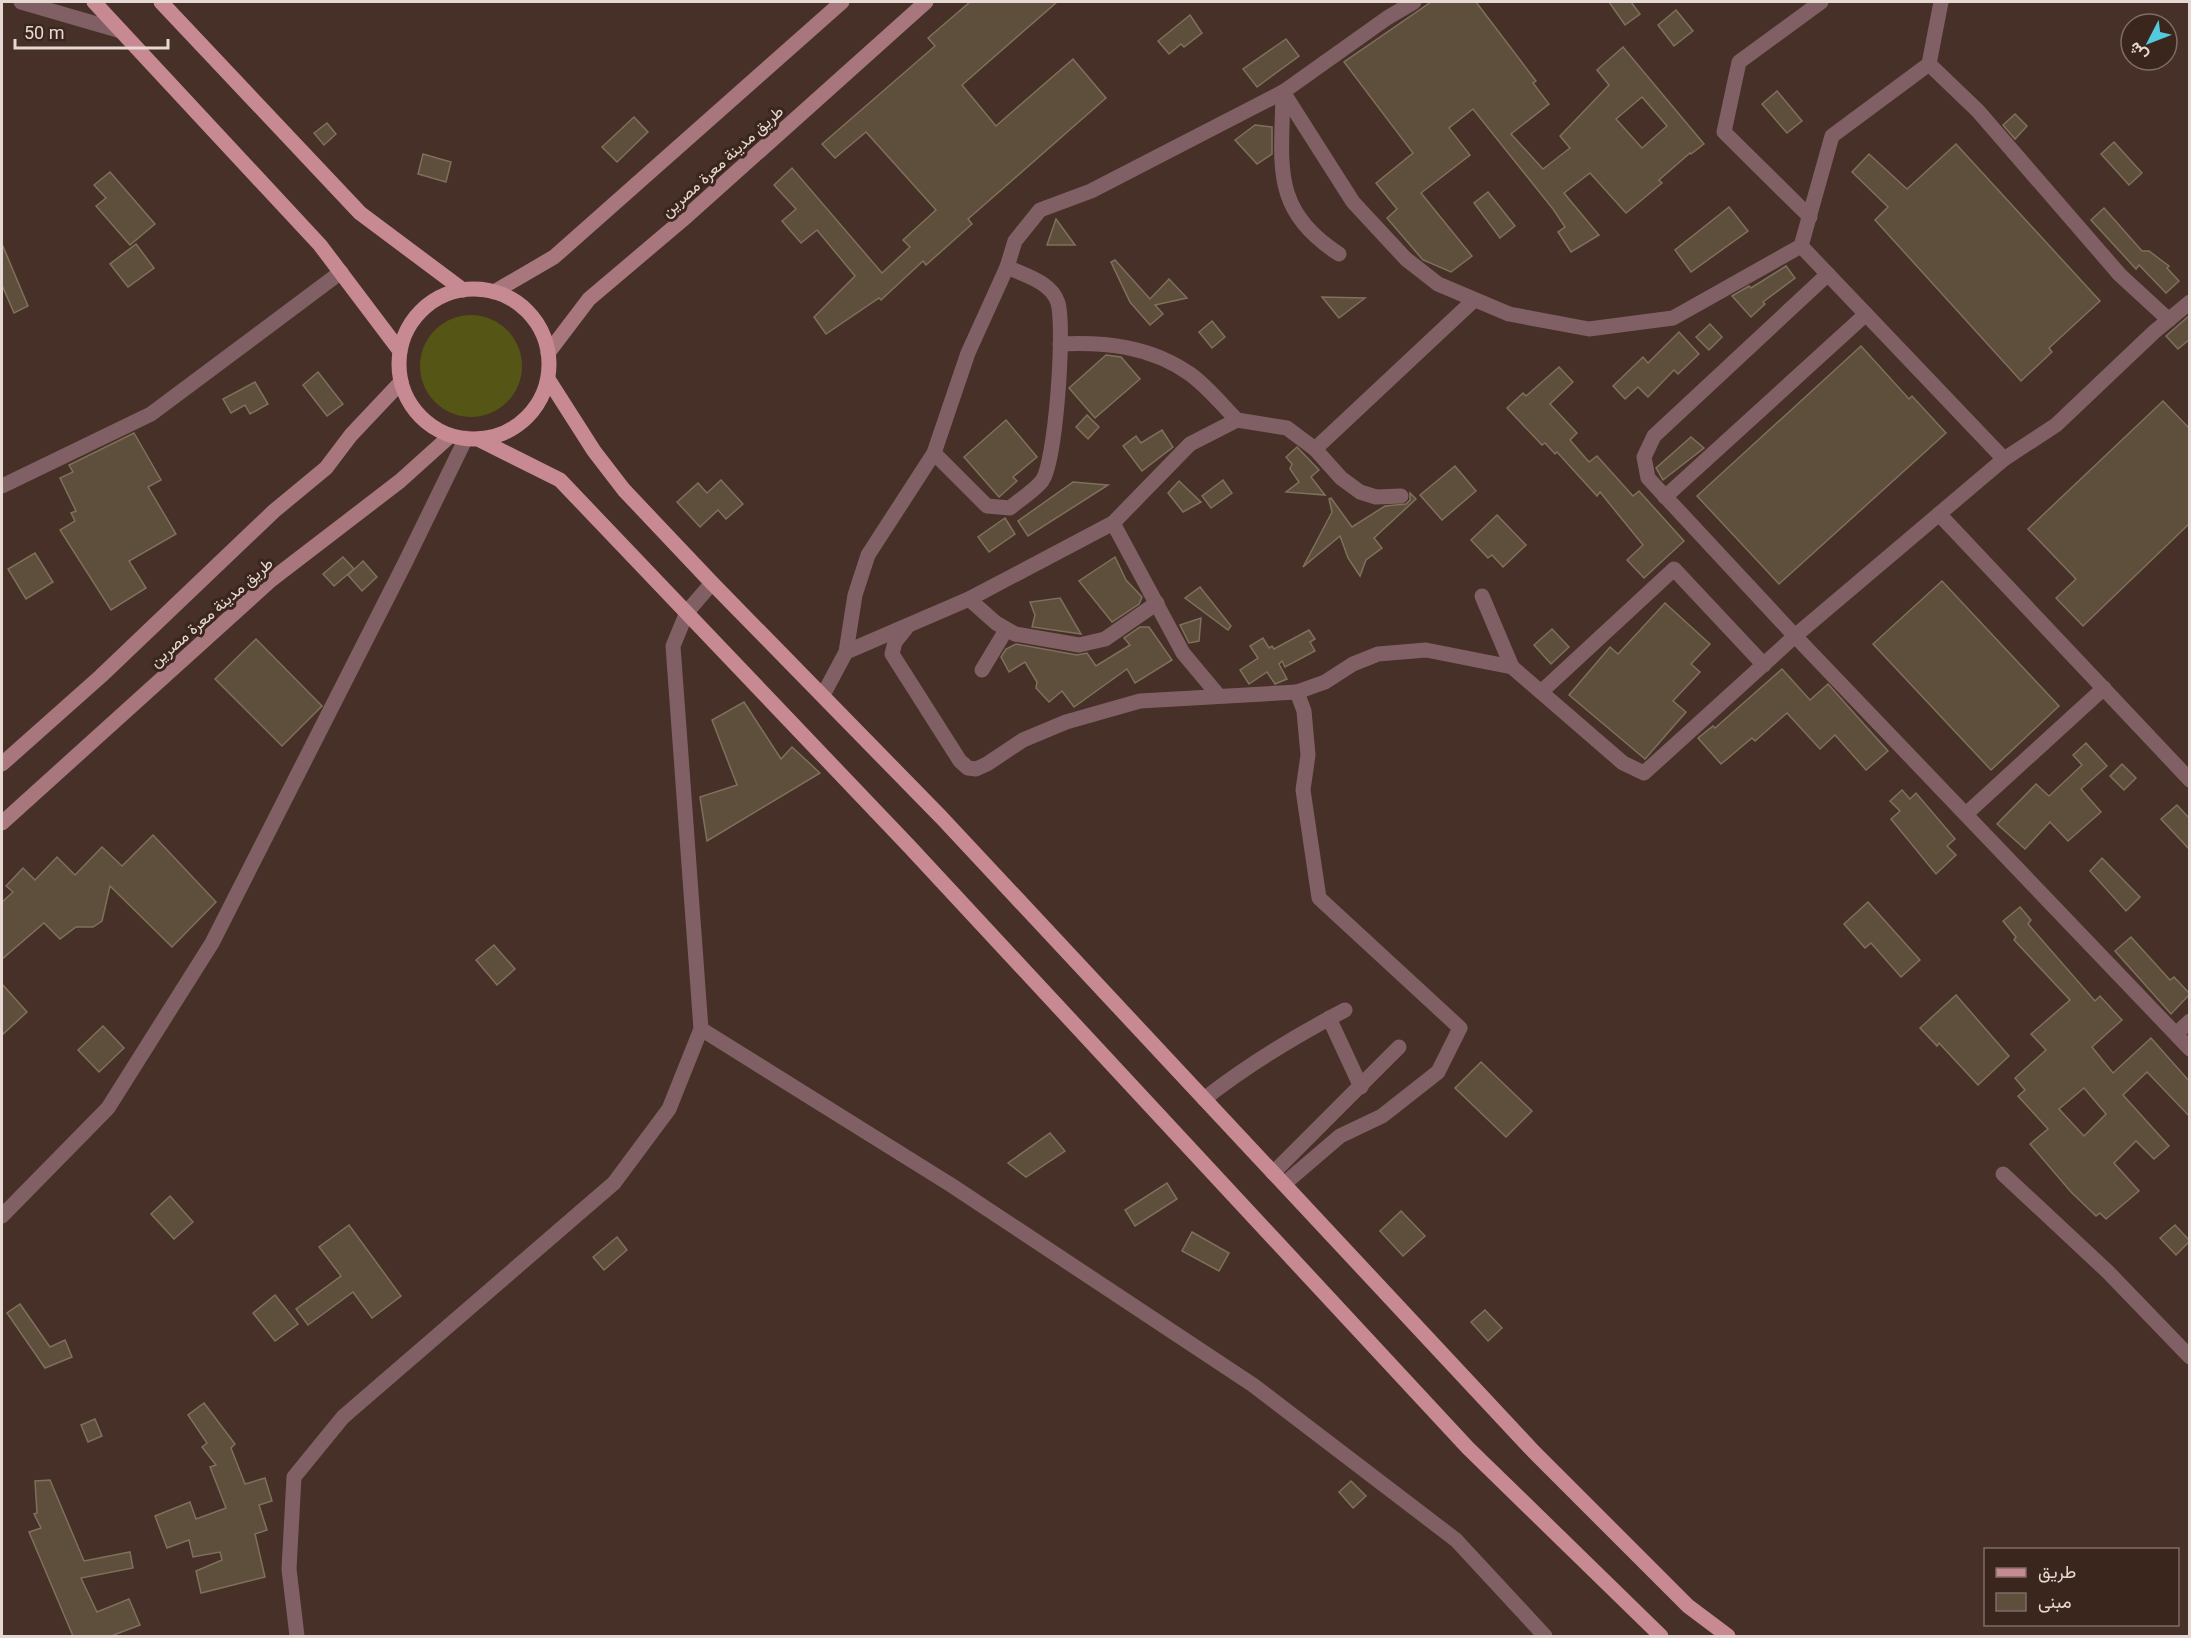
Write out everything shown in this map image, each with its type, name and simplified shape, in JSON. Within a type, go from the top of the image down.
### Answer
[{"type":"main road","points":[[94,2],[320,245],[400,351]]},
{"type":"main road","points":[[161,2],[360,213],[464,290]]},
{"type":"main road","points":[[494,292],[554,257],[842,2]]},
{"type":"main road","name":"طريق مدينة معرة مصرين","points":[[548,353],[589,300],[687,216],[926,2]]},
{"type":"main road","points":[[465,438],[500,435],[522,423],[539,403],[548,379],[548,353],[542,332],[530,315],[514,300],[494,292],[464,290],[441,297],[422,310],[408,328],[400,351],[401,382],[408,401],[420,417],[437,430],[465,438],[560,480],[924,863],[1468,1448],[1662,1636]]},
{"type":"main road","points":[[548,379],[594,451],[624,490],[823,695],[1204,1098],[1534,1452],[1688,1606],[1728,1636]]},
{"type":"main road","name":"طريق مدينة معرة مصرين","points":[[2,764],[101,676],[274,511],[326,468],[351,435],[401,382]]},
{"type":"main road","name":"طريق مدينة معرة مصرين","points":[[2,823],[271,580],[400,481],[465,438]]},
{"type":"street","points":[[21,2],[121,31]]},
{"type":"street","points":[[823,695],[846,652],[855,595],[868,555],[934,453],[968,353],[1007,267],[1015,241],[1040,210],[1091,191],[1283,92],[1387,18],[1414,2]]},
{"type":"street","points":[[1809,217],[1724,132],[1739,62],[1821,2]]},
{"type":"street","points":[[1283,92],[1353,202],[1406,259],[1438,284],[1473,301],[1509,314],[1589,329],[1673,318],[1801,246],[1832,136],[1929,64],[1941,2]]},
{"type":"street","points":[[1929,64],[1978,111],[2120,275],[2169,320]]},
{"type":"street","points":[[1283,92],[1282,170],[1287,196],[1304,225],[1339,254]]},
{"type":"street","points":[[1801,246],[2004,459]]},
{"type":"street","points":[[934,453],[987,506],[1010,508],[1042,481],[1053,444],[1060,344],[1058,303],[1052,292],[1039,281],[1007,267]]},
{"type":"street","points":[[2,486],[151,414],[340,272]]},
{"type":"street","points":[[1828,274],[1649,442],[1644,457],[1648,478],[1795,636],[2190,1049]]},
{"type":"street","points":[[1315,449],[1473,301]]},
{"type":"street","points":[[1482,596],[1512,667],[1623,763],[1644,773],[1795,636],[2004,459],[2056,425],[2190,302]]},
{"type":"street","points":[[1665,497],[1866,314]]},
{"type":"street","points":[[1060,344],[1095,342],[1125,345],[1157,356],[1190,374],[1237,420],[1287,428],[1315,449],[1341,478],[1360,492],[1377,497],[1401,496]]},
{"type":"street","points":[[846,652],[969,599],[1113,523],[1190,444],[1237,420]]},
{"type":"street","points":[[2,1216],[108,1108],[212,944],[400,574],[465,438]]},
{"type":"street","points":[[1939,514],[2190,780]]},
{"type":"street","points":[[1113,523],[1183,653],[1219,696]]},
{"type":"street","points":[[1540,692],[1674,569],[1764,665]]},
{"type":"street","points":[[297,1636],[289,1569],[294,1477],[343,1417],[614,1183],[669,1109],[701,1029],[672,659],[676,632],[687,612],[712,583]]},
{"type":"street","points":[[969,599],[1006,630],[1067,644],[1092,644],[1105,639],[1157,603]]},
{"type":"street","points":[[907,627],[895,642],[892,654],[900,670],[921,695],[960,761],[968,768],[976,769],[1023,740],[1066,722],[1119,706],[1140,700],[1297,692],[1325,682],[1353,664],[1378,654],[1426,650],[1512,667]]},
{"type":"street","points":[[982,670],[1006,630]]},
{"type":"street","points":[[1965,814],[2104,688]]},
{"type":"street","points":[[1279,1179],[1340,1136],[1382,1116],[1438,1072],[1460,1028],[1319,898],[1303,790],[1308,755],[1304,711],[1297,692]]},
{"type":"street","points":[[1204,1098],[1255,1060],[1345,1010]]},
{"type":"street","points":[[1329,1018],[1361,1087]]},
{"type":"street","points":[[2176,1034],[2190,1021]]},
{"type":"street","points":[[701,1029],[951,1185],[1253,1385],[1456,1540],[1545,1636]]},
{"type":"street","points":[[1279,1179],[1399,1047]]},
{"type":"street","points":[[2003,1174],[2108,1272],[2190,1358]]},
{"type":"shaded area","points":[[471,315],[491,319],[507,330],[518,346],[522,366],[518,386],[507,402],[491,413],[471,417],[451,413],[435,402],[424,386],[420,366],[424,346],[435,330],[451,319]]},
{"type":"building","points":[[970,2],[1057,2],[962,85],[996,126],[1073,59],[1106,98],[968,219],[972,224],[926,265],[923,261],[881,300],[879,298],[826,334],[814,317],[855,276],[817,230],[801,243],[782,221],[796,209],[774,185],[792,168],[882,273],[910,247],[903,240],[936,210],[866,132],[835,158],[822,144],[935,46],[928,38]]},
{"type":"building","points":[[1431,2],[1476,2],[1536,81],[1533,83],[1549,104],[1511,134],[1543,169],[1570,148],[1560,136],[1609,85],[1597,70],[1623,47],[1704,144],[1659,180],[1662,183],[1626,213],[1590,173],[1564,193],[1599,235],[1571,252],[1558,232],[1565,227],[1553,209],[1473,109],[1449,128],[1470,155],[1421,193],[1472,256],[1451,272],[1423,260],[1387,218],[1397,209],[1376,183],[1413,153],[1344,62]],"holes":[[[1642,97],[1667,126],[1642,148],[1616,119]]]},
{"type":"building","points":[[1609,2],[1631,2],[1640,14],[1625,25]]},
{"type":"building","points":[[1676,10],[1693,31],[1674,46],[1658,25]]},
{"type":"building","points":[[1190,15],[1202,33],[1184,47],[1181,44],[1169,54],[1158,41]]},
{"type":"building","points":[[1286,39],[1299,56],[1257,87],[1243,69]]},
{"type":"building","points":[[1777,91],[1802,121],[1787,133],[1762,104]]},
{"type":"building","points":[[2015,114],[2027,126],[2015,139],[2003,125]]},
{"type":"building","points":[[634,117],[648,132],[617,162],[602,147]]},
{"type":"building","points":[[327,123],[336,134],[324,145],[314,133]]},
{"type":"building","points":[[1255,125],[1272,127],[1272,154],[1257,164],[1235,140]]},
{"type":"building","points":[[2114,142],[2142,173],[2129,185],[2101,154]]},
{"type":"building","points":[[1956,144],[2100,301],[2049,348],[2052,352],[2021,381],[1875,220],[1888,207],[1852,172],[1869,154],[1907,189]]},
{"type":"building","points":[[423,154],[451,162],[446,182],[418,174]]},
{"type":"building","points":[[110,172],[155,224],[130,245],[96,206],[106,198],[94,185]]},
{"type":"building","points":[[1488,192],[1515,226],[1500,238],[1474,203]]},
{"type":"building","points":[[1729,207],[1748,231],[1691,272],[1675,250]]},
{"type":"building","points":[[2104,208],[2142,251],[2149,251],[2169,266],[2167,268],[2179,281],[2166,293],[2139,265],[2136,269],[2091,220]]},
{"type":"building","points":[[1056,219],[1075,245],[1047,245]]},
{"type":"building","points":[[2,244],[28,306],[14,313],[2,285]]},
{"type":"building","points":[[136,244],[154,268],[128,287],[110,264]]},
{"type":"building","points":[[1115,260],[1150,299],[1169,279],[1187,298],[1155,305],[1163,314],[1150,325],[1130,302],[1111,262]]},
{"type":"building","points":[[1786,266],[1795,278],[1763,302],[1765,304],[1751,317],[1732,296],[1749,286],[1751,288]]},
{"type":"building","points":[[1322,297],[1365,298],[1339,318]]},
{"type":"building","points":[[2190,315],[2190,339],[2178,349],[2166,336]]},
{"type":"building","points":[[1212,321],[1225,337],[1212,348],[1199,332]]},
{"type":"building","points":[[1710,324],[1722,337],[1709,350],[1696,337]]},
{"type":"building","points":[[1679,332],[1699,354],[1678,374],[1674,370],[1648,397],[1638,387],[1625,399],[1613,386],[1643,357],[1648,363]]},
{"type":"building","points":[[1861,346],[1909,399],[1912,396],[1946,433],[1779,584],[1697,496]]},
{"type":"building","points":[[1106,355],[1121,357],[1140,379],[1095,418],[1069,388]]},
{"type":"building","points":[[1559,367],[1573,382],[1550,404],[1577,433],[1570,440],[1589,462],[1597,456],[1633,496],[1639,491],[1684,541],[1644,578],[1627,560],[1643,545],[1600,492],[1597,496],[1557,452],[1555,454],[1545,443],[1542,445],[1507,408],[1523,393],[1526,396]]},
{"type":"building","points":[[318,372],[343,404],[327,416],[303,385]]},
{"type":"building","points":[[255,382],[268,404],[250,414],[245,405],[231,413],[223,399]]},
{"type":"building","points":[[2163,401],[2190,429],[2190,523],[2083,626],[2056,598],[2076,579],[2028,529]]},
{"type":"building","points":[[1087,415],[1099,427],[1088,439],[1076,427]]},
{"type":"building","points":[[1006,420],[1037,457],[1013,477],[1017,481],[999,497],[964,457]]},
{"type":"building","points":[[1162,430],[1173,447],[1142,471],[1123,446],[1136,436],[1141,443]]},
{"type":"building","points":[[134,433],[161,480],[148,487],[176,534],[129,561],[146,588],[111,610],[60,530],[75,521],[71,513],[76,511],[60,478],[73,472],[69,465]]},
{"type":"building","points":[[1691,437],[1704,448],[1663,480],[1656,468]]},
{"type":"building","points":[[1297,447],[1319,470],[1311,477],[1325,495],[1286,492],[1299,482],[1290,469],[1292,464],[1286,457]]},
{"type":"building","points":[[1455,466],[1476,491],[1442,520],[1420,495]]},
{"type":"building","points":[[721,480],[743,504],[726,519],[718,510],[700,527],[677,502],[698,483],[707,493]]},
{"type":"building","points":[[1223,480],[1232,493],[1211,508],[1202,496]]},
{"type":"building","points":[[1179,481],[1201,502],[1183,512],[1168,493]]},
{"type":"building","points":[[1073,482],[1108,485],[1028,536],[1018,521]]},
{"type":"building","points":[[1410,493],[1416,499],[1374,538],[1382,548],[1366,560],[1360,576],[1348,558],[1340,536],[1303,567],[1332,512],[1329,499],[1331,498],[1352,527],[1385,506],[1406,504],[1410,500]]},
{"type":"building","points":[[1497,515],[1526,545],[1503,567],[1492,555],[1488,558],[1471,540]]},
{"type":"building","points":[[1005,518],[1015,534],[989,552],[978,537]]},
{"type":"building","points":[[35,553],[53,582],[26,599],[8,569]]},
{"type":"building","points":[[343,557],[354,569],[334,586],[323,574]]},
{"type":"building","points":[[1115,557],[1126,580],[1142,597],[1139,604],[1112,622],[1079,581]]},
{"type":"building","points":[[363,561],[377,577],[362,591],[348,575]]},
{"type":"building","points":[[1942,581],[2059,706],[1991,770],[1873,644]]},
{"type":"building","points":[[1200,587],[1231,626],[1228,630],[1185,598]]},
{"type":"building","points":[[1060,598],[1081,634],[1032,627],[1035,615],[1030,602]]},
{"type":"building","points":[[1665,603],[1710,644],[1691,664],[1700,672],[1673,701],[1686,712],[1645,759],[1569,695],[1610,647],[1618,654]]},
{"type":"building","points":[[1201,618],[1199,641],[1189,643],[1180,625]]},
{"type":"building","points":[[1140,627],[1149,627],[1172,660],[1135,683],[1127,669],[1074,707],[1062,691],[1049,702],[1036,688],[1037,682],[1025,662],[1009,672],[1001,657],[1006,649],[1016,644],[1077,655],[1087,653],[1096,666],[1130,645],[1124,638]]},
{"type":"building","points":[[1552,629],[1569,647],[1551,664],[1534,645]]},
{"type":"building","points":[[1309,630],[1315,639],[1310,642],[1315,651],[1285,667],[1282,661],[1279,664],[1287,679],[1275,684],[1267,672],[1249,684],[1240,670],[1258,658],[1250,646],[1263,638],[1269,648],[1272,646],[1274,649]]},
{"type":"building","points":[[256,639],[322,706],[282,746],[215,679]]},
{"type":"building","points":[[1782,669],[1810,700],[1828,684],[1888,751],[1866,770],[1835,735],[1820,749],[1787,713],[1755,741],[1752,738],[1721,764],[1698,738],[1713,726],[1715,728]]},
{"type":"building","points":[[744,702],[781,759],[792,747],[820,773],[707,841],[700,797],[737,785],[712,720]]},
{"type":"building","points":[[2086,743],[2107,766],[2081,789],[2101,812],[2068,841],[2050,822],[2025,849],[1997,824],[2036,784],[2049,796],[2082,765],[2073,755]]},
{"type":"building","points":[[2122,764],[2136,778],[2124,790],[2110,776]]},
{"type":"building","points":[[1902,790],[1910,799],[1916,793],[1955,839],[1947,846],[1956,855],[1936,874],[1891,819],[1900,811],[1890,801]]},
{"type":"building","points":[[2177,805],[2190,819],[2190,850],[2161,819]]},
{"type":"building","points":[[153,835],[216,902],[172,947],[110,886],[102,921],[93,927],[76,927],[60,939],[44,923],[2,959],[2,902],[13,892],[6,886],[23,868],[35,880],[57,857],[75,875],[102,847],[122,866]]},
{"type":"building","points":[[2102,858],[2140,897],[2126,911],[2090,871]]},
{"type":"building","points":[[1868,902],[1920,960],[1901,977],[1871,943],[1865,948],[1844,924]]},
{"type":"building","points":[[2020,907],[2031,920],[2028,924],[2095,1001],[2100,996],[2122,1020],[2092,1047],[2113,1073],[2151,1038],[2190,1082],[2190,1117],[2147,1072],[2123,1095],[2169,1146],[2154,1159],[2136,1141],[2114,1163],[2139,1191],[2106,1219],[2100,1213],[2096,1216],[2071,1192],[2030,1144],[2048,1129],[2018,1096],[2025,1090],[2015,1078],[2046,1050],[2031,1034],[2070,1000],[2014,940],[2016,937],[2003,921]],"holes":[[[2084,1088],[2106,1114],[2084,1136],[2059,1109]]]},
{"type":"building","points":[[2131,937],[2170,980],[2174,977],[2190,994],[2171,1014],[2115,951]]},
{"type":"building","points":[[494,945],[515,969],[497,985],[476,960]]},
{"type":"building","points":[[2,984],[27,1012],[2,1035]]},
{"type":"building","points":[[1956,995],[2009,1056],[1978,1085],[1939,1043],[1937,1046],[1920,1028]]},
{"type":"building","points":[[103,1026],[124,1048],[99,1072],[78,1050]]},
{"type":"building","points":[[1481,1062],[1532,1111],[1506,1137],[1455,1088]]},
{"type":"building","points":[[1050,1133],[1065,1151],[1026,1177],[1008,1163]]},
{"type":"building","points":[[1167,1183],[1177,1199],[1135,1226],[1125,1210]]},
{"type":"building","points":[[170,1196],[193,1222],[174,1239],[151,1214]]},
{"type":"building","points":[[1401,1211],[1425,1236],[1403,1256],[1380,1231]]},
{"type":"building","points":[[349,1225],[401,1296],[372,1318],[353,1292],[308,1325],[296,1309],[341,1276],[319,1247]]},
{"type":"building","points":[[2175,1225],[2190,1241],[2176,1255],[2160,1238]]},
{"type":"building","points":[[1192,1232],[1229,1253],[1219,1271],[1182,1251]]},
{"type":"building","points":[[617,1237],[627,1250],[604,1270],[593,1257]]},
{"type":"building","points":[[275,1295],[298,1324],[275,1341],[253,1313]]},
{"type":"building","points":[[20,1304],[50,1347],[65,1340],[72,1357],[45,1368],[7,1313]]},
{"type":"building","points":[[1485,1310],[1502,1328],[1488,1341],[1471,1322]]},
{"type":"building","points":[[204,1403],[235,1444],[231,1448],[245,1484],[265,1478],[272,1501],[259,1505],[267,1530],[255,1534],[265,1577],[201,1593],[196,1571],[222,1560],[220,1552],[193,1557],[189,1540],[167,1548],[155,1516],[190,1502],[196,1519],[226,1508],[210,1467],[216,1465],[202,1447],[207,1443],[188,1415]]},
{"type":"building","points":[[95,1419],[102,1436],[88,1442],[81,1425]]},
{"type":"building","points":[[50,1480],[84,1561],[130,1552],[133,1568],[81,1578],[97,1612],[129,1599],[140,1625],[111,1636],[73,1636],[29,1532],[41,1528],[34,1514],[37,1513],[35,1481]]},
{"type":"building","points":[[1351,1481],[1366,1496],[1353,1508],[1339,1492]]}]
